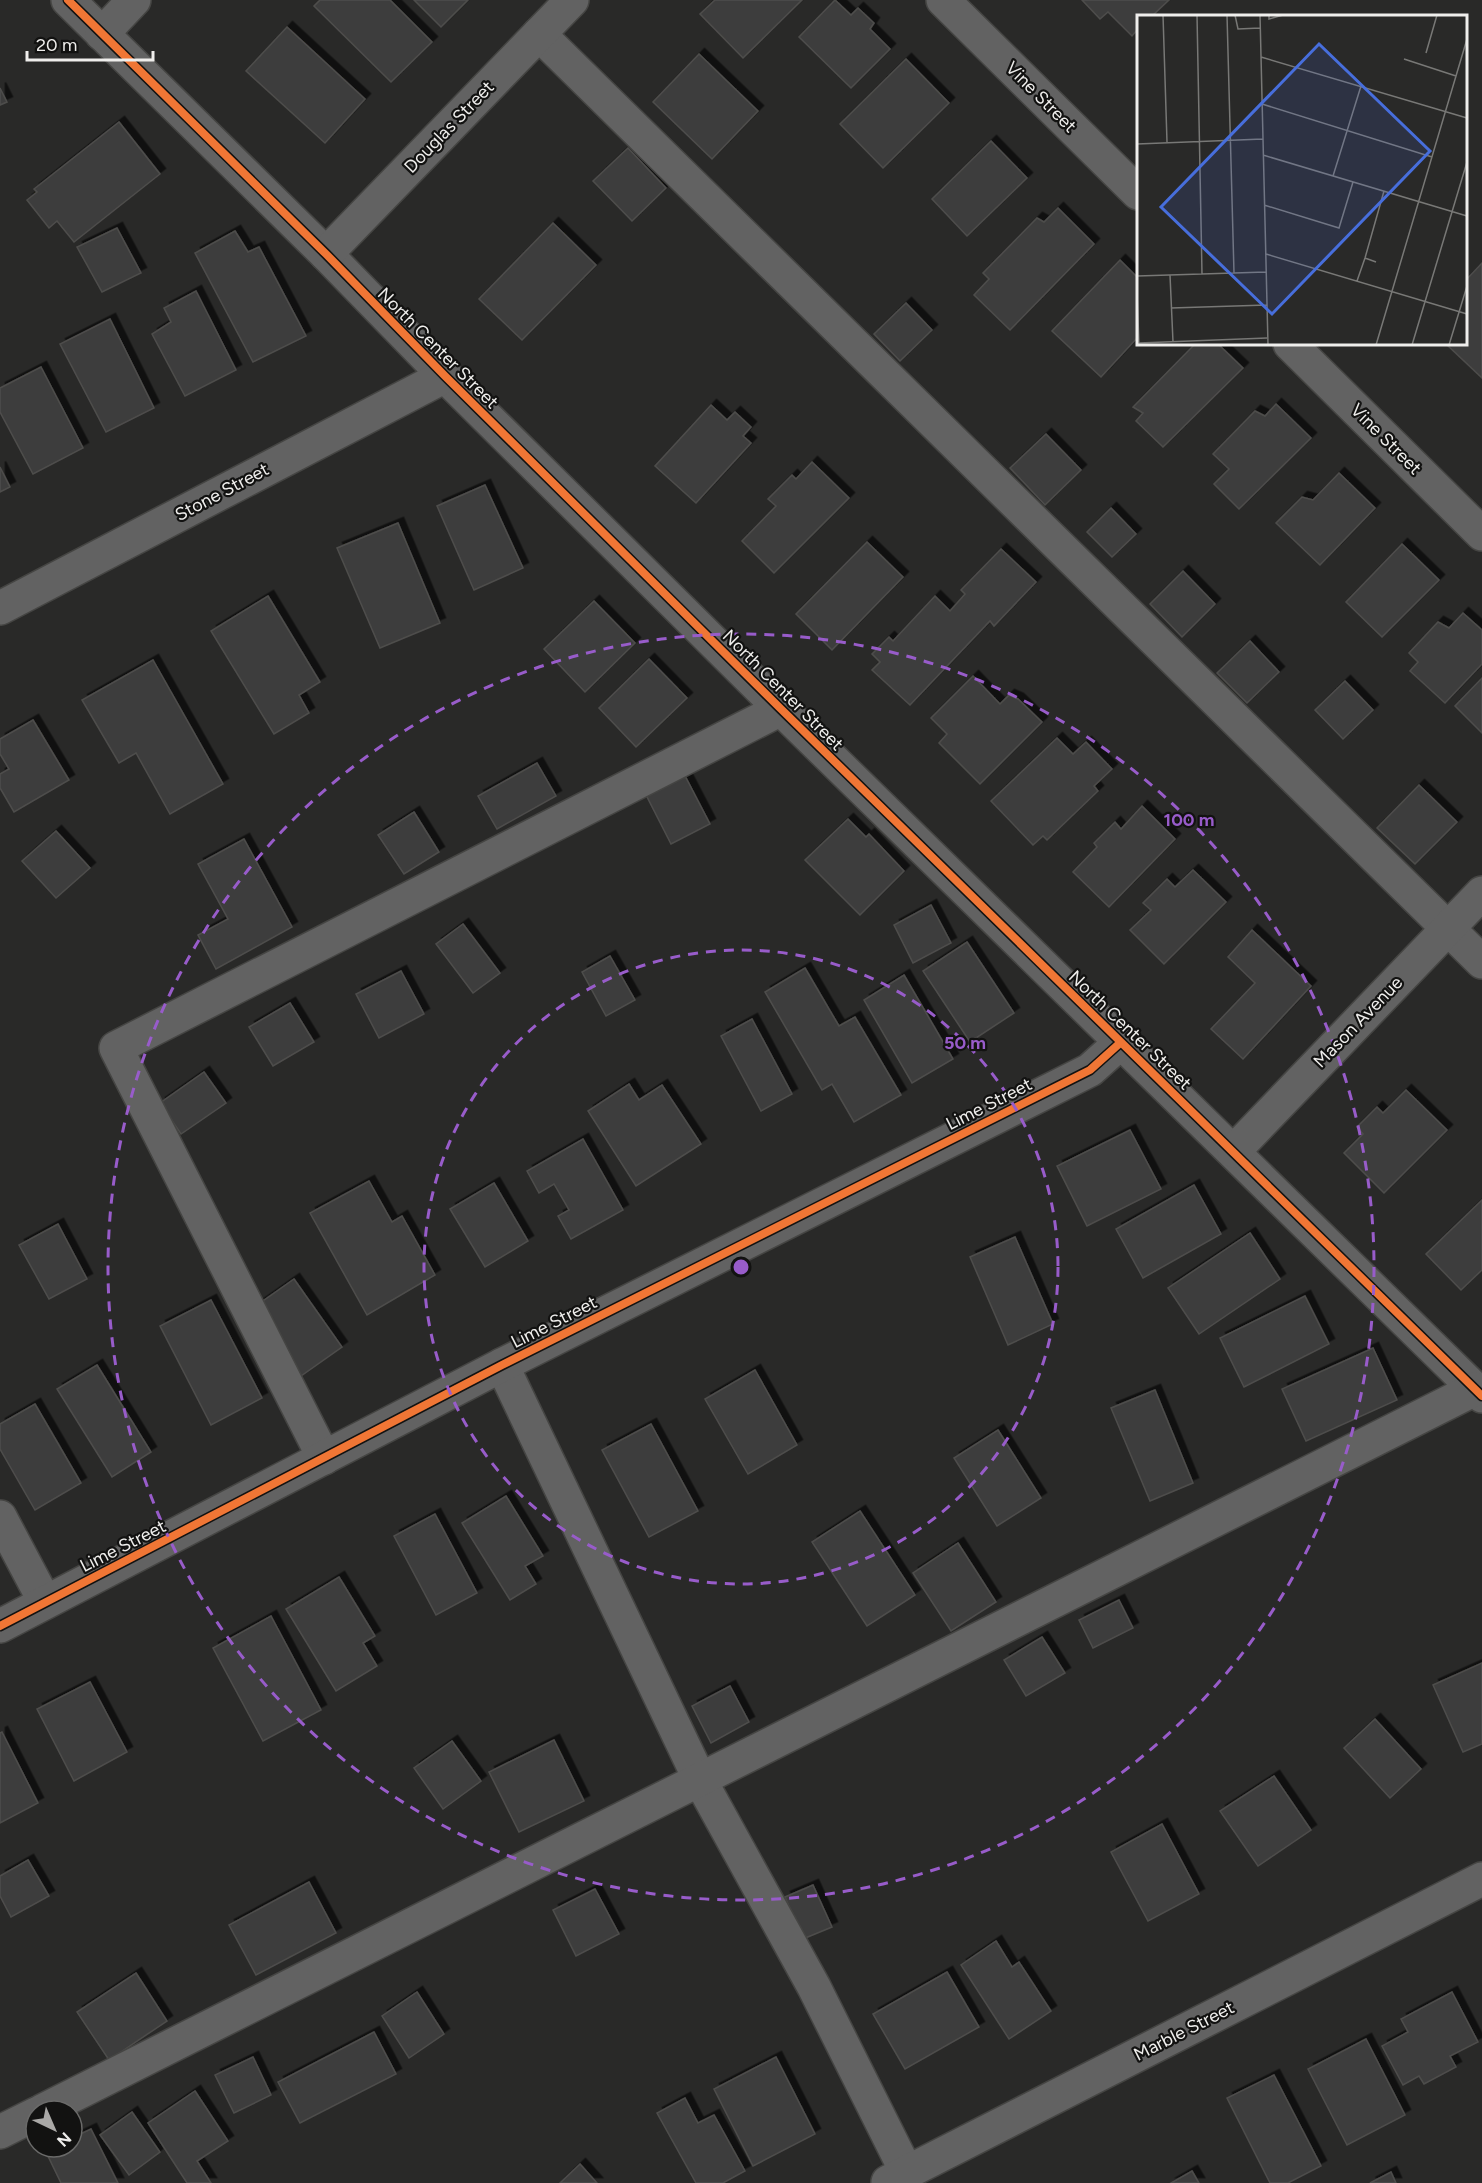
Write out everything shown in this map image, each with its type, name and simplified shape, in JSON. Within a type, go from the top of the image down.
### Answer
[{"type":"street","name":"North Center Street","points":[[68,0],[326,254],[445,376],[781,709],[1479,1393]]},
{"type":"street","points":[[102,34],[134,0]]},
{"type":"street","name":"Douglas Street","points":[[326,254],[572,0]]},
{"type":"street","name":"Vine Street","points":[[943,0],[1137,192]]},
{"type":"street","points":[[539,34],[1482,962]]},
{"type":"street","name":"Vine Street","points":[[1291,345],[1482,534]]},
{"type":"street","name":"Stone Street","points":[[0,608],[445,376]]},
{"type":"street","points":[[324,1458],[116,1048],[781,709]]},
{"type":"street","name":"Mason Avenue","points":[[1234,1151],[1482,893]]},
{"type":"street","name":"Lime Street","points":[[0,1626],[502,1365],[1090,1070],[1120,1043]]},
{"type":"street","points":[[502,1365],[700,1780],[814,1987],[897,2178]]},
{"type":"street","points":[[66,2099],[700,1780],[1479,1393]]},
{"type":"street","points":[[0,1517],[45,1602]]},
{"type":"street","name":"Marble Street","points":[[897,2178],[1482,1879]]},
{"type":"street","points":[[0,2132],[24,2120]]},
{"type":"building","points":[[320,0],[390,0],[432,42],[391,82],[314,6]]},
{"type":"building","points":[[414,0],[468,0],[441,27]]},
{"type":"building","points":[[715,0],[802,0],[743,58],[700,14]]},
{"type":"building","points":[[835,0],[851,15],[858,8],[874,23],[870,29],[890,49],[851,88],[799,37]]},
{"type":"building","points":[[1082,0],[1169,0],[1153,15],[1137,15],[1137,30],[1132,36],[1108,12],[1100,19]]},
{"type":"building","points":[[287,27],[365,99],[325,143],[246,71]]},
{"type":"building","points":[[699,54],[758,111],[712,159],[653,102]]},
{"type":"building","points":[[906,59],[949,103],[883,168],[840,124]]},
{"type":"building","points":[[0,88],[7,102],[0,105]]},
{"type":"building","points":[[119,122],[160,174],[74,242],[57,221],[49,228],[27,200],[37,192],[34,189]]},
{"type":"building","points":[[991,141],[1027,178],[967,236],[932,199]]},
{"type":"building","points":[[628,148],[666,188],[632,221],[593,181]]},
{"type":"building","points":[[1058,208],[1094,244],[1010,330],[974,295],[989,279],[983,273],[1037,218],[1044,222]]},
{"type":"building","points":[[553,223],[596,265],[522,340],[479,299]]},
{"type":"building","points":[[117,228],[141,273],[102,292],[77,247]]},
{"type":"building","points":[[235,231],[248,252],[259,247],[306,336],[253,362],[195,253]]},
{"type":"building","points":[[1120,260],[1137,277],[1137,338],[1101,377],[1052,331]]},
{"type":"building","points":[[1482,263],[1482,378],[1447,345],[1467,345],[1467,279]]},
{"type":"building","points":[[196,291],[236,370],[185,396],[152,334],[171,322],[164,308]]},
{"type":"building","points":[[906,303],[932,330],[900,361],[874,334]]},
{"type":"building","points":[[110,319],[154,408],[106,432],[60,344]]},
{"type":"building","points":[[1194,345],[1219,345],[1243,368],[1163,447],[1136,421],[1143,413],[1133,407]]},
{"type":"building","points":[[41,367],[83,448],[33,474],[0,412],[0,388]]},
{"type":"building","points":[[1276,404],[1311,438],[1239,509],[1214,484],[1229,469],[1213,454],[1255,411],[1265,416]]},
{"type":"building","points":[[711,405],[727,420],[735,412],[751,427],[743,436],[751,443],[696,503],[655,466]]},
{"type":"building","points":[[1046,434],[1081,470],[1045,505],[1010,468]]},
{"type":"building","points":[[812,462],[849,498],[774,573],[742,541],[776,506],[768,499],[792,475],[796,479]]},
{"type":"building","points":[[0,467],[10,487],[0,492]]},
{"type":"building","points":[[1339,473],[1375,508],[1320,565],[1276,523],[1302,497],[1313,500]]},
{"type":"building","points":[[485,485],[523,568],[474,590],[437,506]]},
{"type":"building","points":[[1111,508],[1136,534],[1112,557],[1087,532]]},
{"type":"building","points":[[398,523],[440,623],[380,648],[337,548]]},
{"type":"building","points":[[867,542],[903,577],[832,650],[796,614]]},
{"type":"building","points":[[1402,544],[1439,580],[1382,637],[1346,602]]},
{"type":"building","points":[[1001,549],[1036,582],[994,626],[990,621],[910,705],[872,670],[880,662],[872,654],[889,637],[893,641],[935,596],[950,611],[965,594],[961,590]]},
{"type":"building","points":[[1183,571],[1215,604],[1182,637],[1150,604]]},
{"type":"building","points":[[268,596],[320,682],[299,695],[309,713],[274,734],[211,631]]},
{"type":"building","points":[[594,601],[635,643],[585,692],[544,649]]},
{"type":"building","points":[[1463,613],[1482,630],[1482,664],[1445,703],[1410,671],[1418,662],[1409,653],[1438,622],[1449,628]]},
{"type":"building","points":[[1250,641],[1279,672],[1247,703],[1217,673]]},
{"type":"building","points":[[649,659],[687,698],[636,747],[599,708]]},
{"type":"building","points":[[153,660],[223,784],[170,814],[136,753],[119,763],[82,700]]},
{"type":"building","points":[[973,676],[1000,704],[1009,695],[1018,699],[1042,722],[980,784],[939,743],[947,734],[931,718]]},
{"type":"building","points":[[1482,678],[1482,733],[1455,706]]},
{"type":"building","points":[[1345,681],[1373,710],[1343,739],[1315,710]]},
{"type":"building","points":[[33,720],[69,780],[14,812],[0,788],[0,774],[9,769],[0,754],[0,739]]},
{"type":"building","points":[[1057,738],[1073,754],[1086,742],[1112,769],[1094,786],[1098,791],[1047,840],[1043,836],[1033,845],[991,801]]},
{"type":"building","points":[[537,763],[556,796],[497,829],[478,796]]},
{"type":"building","points":[[682,770],[710,824],[671,844],[643,789]]},
{"type":"building","points":[[1419,785],[1457,822],[1415,864],[1377,828]]},
{"type":"building","points":[[1142,806],[1175,839],[1109,907],[1073,872],[1097,847],[1094,843],[1115,822],[1121,829]]},
{"type":"building","points":[[414,812],[439,852],[404,874],[378,835]]},
{"type":"building","points":[[848,819],[866,837],[869,834],[904,871],[860,915],[805,860]]},
{"type":"building","points":[[56,831],[90,868],[56,898],[22,861]]},
{"type":"building","points":[[244,839],[292,927],[216,969],[198,935],[228,919],[198,864]]},
{"type":"building","points":[[1193,870],[1226,902],[1164,964],[1130,930],[1151,910],[1143,903],[1167,879],[1175,887]]},
{"type":"building","points":[[931,905],[951,943],[913,963],[894,925]]},
{"type":"building","points":[[463,924],[500,973],[473,993],[436,944]]},
{"type":"building","points":[[1252,930],[1311,986],[1243,1059],[1211,1029],[1255,983],[1228,957]]},
{"type":"building","points":[[967,942],[1014,1013],[970,1042],[923,971]]},
{"type":"building","points":[[610,956],[635,1000],[606,1016],[582,972]]},
{"type":"building","points":[[805,968],[839,1026],[855,1017],[901,1095],[854,1122],[832,1084],[822,1090],[765,992]]},
{"type":"building","points":[[401,971],[424,1014],[379,1038],[356,994]]},
{"type":"building","points":[[904,975],[953,1059],[912,1083],[864,1000]]},
{"type":"building","points":[[290,1003],[314,1042],[273,1066],[249,1027]]},
{"type":"building","points":[[752,1019],[792,1094],[761,1111],[721,1036]]},
{"type":"building","points":[[204,1072],[226,1103],[181,1134],[160,1103]]},
{"type":"building","points":[[629,1084],[639,1100],[662,1085],[701,1144],[636,1186],[588,1111]]},
{"type":"building","points":[[1406,1090],[1447,1130],[1384,1193],[1344,1153],[1363,1134],[1357,1127],[1377,1107],[1383,1113]]},
{"type":"building","points":[[1130,1130],[1161,1189],[1087,1226],[1057,1166]]},
{"type":"building","points":[[583,1139],[623,1210],[571,1239],[558,1216],[569,1210],[554,1184],[539,1193],[527,1171]]},
{"type":"building","points":[[369,1181],[392,1222],[402,1216],[435,1275],[367,1315],[310,1213]]},
{"type":"building","points":[[494,1183],[528,1241],[485,1267],[450,1209]]},
{"type":"building","points":[[1194,1185],[1221,1234],[1143,1278],[1116,1229]]},
{"type":"building","points":[[1482,1200],[1482,1270],[1461,1290],[1426,1254]]},
{"type":"building","points":[[58,1224],[87,1279],[49,1299],[19,1245]]},
{"type":"building","points":[[1250,1233],[1280,1279],[1199,1334],[1168,1288]]},
{"type":"building","points":[[1015,1237],[1053,1324],[1008,1345],[970,1257]]},
{"type":"building","points":[[294,1279],[342,1347],[301,1376],[253,1308]]},
{"type":"building","points":[[1305,1296],[1329,1344],[1244,1387],[1220,1338]]},
{"type":"building","points":[[211,1300],[262,1398],[211,1425],[160,1326]]},
{"type":"building","points":[[1373,1348],[1397,1400],[1306,1441],[1282,1389]]},
{"type":"building","points":[[97,1365],[151,1452],[112,1477],[57,1389]]},
{"type":"building","points":[[755,1370],[797,1445],[748,1474],[705,1399]]},
{"type":"building","points":[[1155,1390],[1193,1483],[1150,1501],[1111,1408]]},
{"type":"building","points":[[35,1404],[81,1483],[35,1510],[0,1449],[0,1424]]},
{"type":"building","points":[[651,1424],[698,1511],[649,1537],[602,1450]]},
{"type":"building","points":[[998,1430],[1041,1498],[997,1526],[954,1458]]},
{"type":"building","points":[[506,1496],[543,1556],[525,1566],[536,1584],[510,1600],[462,1523]]},
{"type":"building","points":[[860,1511],[915,1595],[867,1626],[812,1542]]},
{"type":"building","points":[[435,1514],[477,1593],[436,1615],[394,1536]]},
{"type":"building","points":[[958,1543],[996,1602],[951,1631],[913,1573]]},
{"type":"building","points":[[339,1577],[375,1636],[363,1643],[377,1666],[336,1691],[286,1609]]},
{"type":"building","points":[[1119,1600],[1133,1628],[1093,1648],[1079,1620]]},
{"type":"building","points":[[271,1616],[321,1710],[263,1741],[213,1648]]},
{"type":"building","points":[[1042,1637],[1065,1673],[1026,1696],[1004,1660]]},
{"type":"building","points":[[1482,1663],[1482,1744],[1463,1752],[1433,1685]]},
{"type":"building","points":[[90,1682],[127,1752],[74,1781],[37,1709]]},
{"type":"building","points":[[730,1686],[749,1722],[711,1743],[692,1706]]},
{"type":"building","points":[[1375,1719],[1421,1769],[1390,1798],[1344,1748]]},
{"type":"building","points":[[2,1732],[38,1803],[0,1823],[0,1733]]},
{"type":"building","points":[[554,1740],[584,1801],[519,1832],[489,1772]]},
{"type":"building","points":[[452,1741],[481,1781],[443,1809],[414,1768]]},
{"type":"building","points":[[1274,1776],[1311,1830],[1258,1866],[1220,1811]]},
{"type":"building","points":[[1162,1824],[1199,1894],[1148,1921],[1111,1852]]},
{"type":"building","points":[[28,1860],[49,1896],[11,1917],[0,1896],[0,1876]]},
{"type":"building","points":[[309,1882],[336,1933],[256,1975],[229,1925]]},
{"type":"building","points":[[813,1885],[832,1927],[803,1939],[785,1897]]},
{"type":"building","points":[[595,1889],[619,1934],[576,1956],[553,1910]]},
{"type":"building","points":[[996,1941],[1012,1967],[1019,1962],[1051,2011],[1009,2039],[961,1965]]},
{"type":"building","points":[[947,1972],[979,2027],[905,2069],[873,2014]]},
{"type":"building","points":[[136,1973],[167,2021],[109,2060],[77,2012]]},
{"type":"building","points":[[417,1992],[444,2034],[409,2058],[382,2016]]},
{"type":"building","points":[[1452,1992],[1478,2042],[1450,2056],[1456,2067],[1424,2084],[1419,2076],[1403,2085],[1382,2046],[1408,2032],[1401,2019]]},
{"type":"building","points":[[374,2032],[396,2074],[300,2123],[278,2082]]},
{"type":"building","points":[[1366,2039],[1405,2115],[1347,2145],[1308,2069]]},
{"type":"building","points":[[253,2057],[271,2095],[234,2113],[215,2075]]},
{"type":"building","points":[[776,2057],[815,2134],[753,2166],[714,2089]]},
{"type":"building","points":[[1274,2075],[1321,2166],[1288,2183],[1270,2183],[1227,2098]]},
{"type":"building","points":[[195,2091],[228,2141],[197,2161],[211,2183],[187,2183],[148,2123]]},
{"type":"building","points":[[685,2098],[698,2123],[714,2115],[745,2171],[723,2183],[696,2183],[657,2113]]},
{"type":"building","points":[[132,2112],[160,2152],[129,2175],[100,2135]]},
{"type":"building","points":[[91,2129],[118,2183],[61,2183],[49,2159],[84,2159],[84,2132]]},
{"type":"building","points":[[580,2164],[597,2183],[560,2183]]},
{"type":"building","points":[[1192,2171],[1199,2183],[1171,2183]]},
{"type":"building","points":[[1391,2172],[1396,2183],[1370,2183]]},
{"type":"cycle path","points":[[68,0],[326,254],[445,376],[781,709],[1482,1396]]},
{"type":"cycle path","points":[[0,1626],[502,1365],[1090,1070],[1120,1043]]}]
